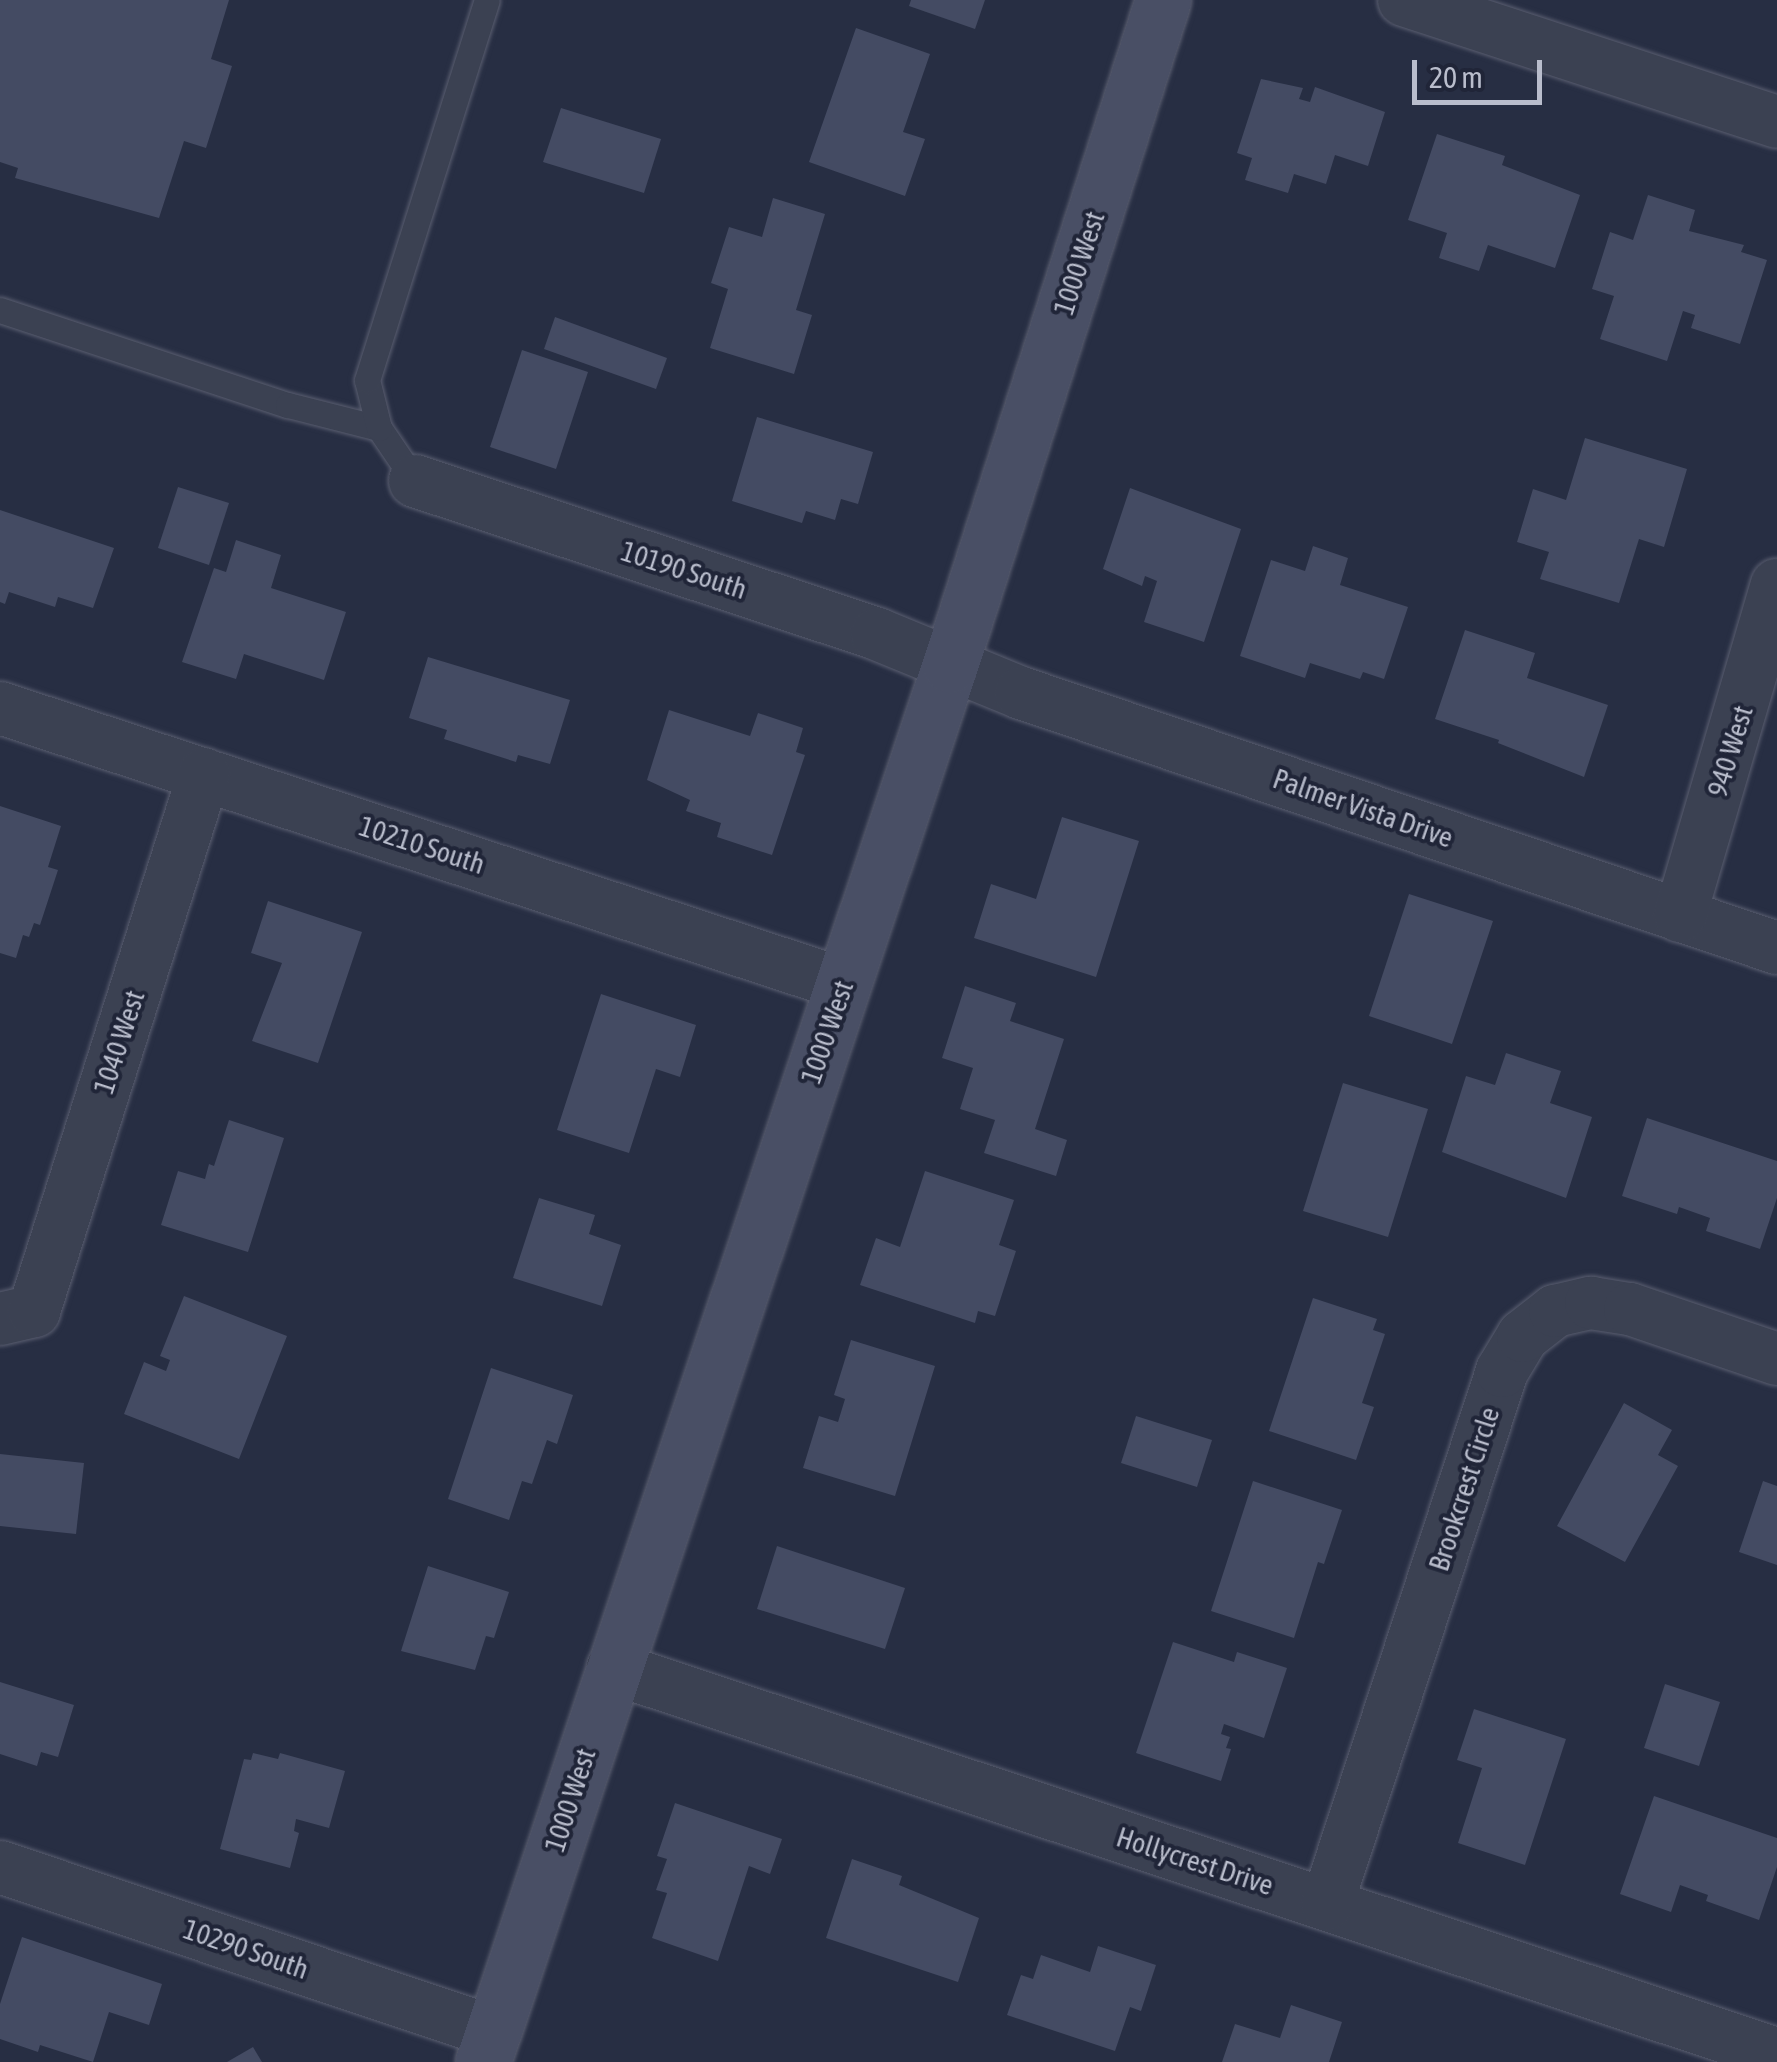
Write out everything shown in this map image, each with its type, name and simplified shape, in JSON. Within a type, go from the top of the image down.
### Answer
[{"type":"street","name":"1000 West","points":[[488,2047],[950,666],[1163,0]]},
{"type":"street","points":[[1404,0],[1777,122]]},
{"type":"street","name":"10190 South","points":[[414,481],[876,634],[950,666]]},
{"type":"street","name":"940 West","points":[[1680,916],[1777,585]]},
{"type":"street","name":"Palmer Vista Drive","points":[[950,666],[1777,948]]},
{"type":"street","name":"10210 South","points":[[0,708],[843,984]]},
{"type":"street","name":"1040 West","points":[[17,1315],[204,774]]},
{"type":"street","name":"Brookcrest Circle","points":[[1327,1904],[1502,1372],[1523,1336],[1555,1310],[1591,1302],[1630,1309],[1777,1358]]},
{"type":"street","name":"Hollycrest Drive","points":[[613,1668],[1777,2054]]},
{"type":"street","name":"10290 South","points":[[0,1867],[488,2047]]},
{"type":"lane","points":[[414,481],[379,428],[367,380],[487,0]]},
{"type":"lane","points":[[0,310],[288,405],[379,428]]},
{"type":"building","points":[[0,0],[229,0],[211,59],[232,66],[206,148],[184,141],[159,218],[15,178],[18,168],[0,162]]},
{"type":"building","points":[[911,0],[985,0],[975,29],[909,6]]},
{"type":"building","points":[[856,28],[930,54],[903,132],[925,139],[905,196],[809,162]]},
{"type":"building","points":[[1261,79],[1303,88],[1299,99],[1310,102],[1315,87],[1385,112],[1368,166],[1335,155],[1326,184],[1294,174],[1288,193],[1245,180],[1252,158],[1237,153]]},
{"type":"building","points":[[561,108],[661,139],[644,193],[543,162]]},
{"type":"building","points":[[1437,134],[1505,156],[1502,165],[1580,195],[1555,268],[1488,245],[1479,271],[1439,258],[1447,233],[1408,220]]},
{"type":"building","points":[[1648,195],[1695,210],[1689,231],[1744,245],[1741,252],[1767,260],[1740,344],[1691,328],[1695,315],[1683,311],[1667,361],[1600,339],[1614,296],[1592,289],[1610,232],[1633,240]]},
{"type":"building","points":[[773,198],[825,214],[796,310],[812,315],[794,374],[710,348],[728,289],[711,283],[729,227],[762,237]]},
{"type":"building","points":[[555,317],[667,358],[656,389],[544,349]]},
{"type":"building","points":[[522,350],[588,372],[556,469],[490,447]]},
{"type":"building","points":[[757,417],[873,452],[858,504],[841,499],[835,520],[806,511],[802,523],[732,501]]},
{"type":"building","points":[[1585,438],[1687,469],[1664,547],[1639,539],[1619,603],[1540,579],[1549,552],[1517,542],[1533,489],[1566,500]]},
{"type":"building","points":[[178,487],[229,503],[209,565],[158,548]]},
{"type":"building","points":[[1130,488],[1241,529],[1204,642],[1144,622],[1157,581],[1145,576],[1142,586],[1103,569]]},
{"type":"building","points":[[0,510],[114,548],[93,608],[58,597],[55,607],[9,592],[5,604],[0,602]]},
{"type":"building","points":[[236,540],[281,555],[271,588],[346,612],[324,680],[244,654],[236,679],[182,662],[214,568],[226,572]]},
{"type":"building","points":[[1313,546],[1348,558],[1340,585],[1408,607],[1384,679],[1363,672],[1360,679],[1310,663],[1305,678],[1240,656],[1271,560],[1305,571]]},
{"type":"building","points":[[1465,630],[1535,653],[1527,678],[1608,705],[1584,777],[1498,743],[1499,740],[1435,719]]},
{"type":"building","points":[[428,657],[570,700],[550,764],[518,755],[516,762],[444,739],[447,730],[409,718]]},
{"type":"building","points":[[669,710],[750,736],[758,713],[803,728],[796,752],[805,755],[772,855],[717,837],[721,823],[686,811],[690,800],[647,780]]},
{"type":"building","points":[[0,806],[61,826],[48,867],[58,870],[40,925],[34,923],[29,937],[23,935],[16,958],[0,953]]},
{"type":"building","points":[[1062,817],[1139,841],[1096,977],[974,938],[991,884],[1036,899]]},
{"type":"building","points":[[1409,894],[1493,921],[1452,1044],[1369,1016]]},
{"type":"building","points":[[268,901],[362,932],[318,1063],[252,1041],[282,963],[251,953]]},
{"type":"building","points":[[965,986],[1016,1003],[1010,1021],[1064,1039],[1035,1129],[1067,1140],[1056,1176],[984,1153],[995,1120],[960,1109],[973,1068],[942,1058]]},
{"type":"building","points":[[601,994],[696,1025],[680,1077],[656,1069],[629,1153],[557,1130]]},
{"type":"building","points":[[1506,1053],[1561,1071],[1550,1103],[1592,1117],[1566,1198],[1442,1152],[1466,1076],[1495,1085]]},
{"type":"building","points":[[1343,1083],[1428,1109],[1388,1237],[1303,1211]]},
{"type":"building","points":[[1647,1118],[1777,1161],[1777,1198],[1760,1249],[1706,1231],[1710,1218],[1679,1207],[1677,1214],[1622,1196]]},
{"type":"building","points":[[229,1120],[284,1138],[248,1252],[161,1225],[178,1171],[205,1179],[209,1164],[214,1166]]},
{"type":"building","points":[[925,1171],[1014,1200],[999,1245],[1016,1251],[995,1316],[978,1311],[975,1323],[860,1285],[876,1238],[900,1247]]},
{"type":"building","points":[[539,1198],[595,1215],[589,1234],[621,1245],[602,1306],[513,1278]]},
{"type":"building","points":[[184,1296],[287,1336],[239,1459],[124,1414],[144,1362],[166,1371],[170,1360],[160,1356]]},
{"type":"building","points":[[1313,1298],[1377,1319],[1373,1330],[1385,1334],[1362,1403],[1374,1407],[1356,1460],[1269,1431]]},
{"type":"building","points":[[851,1340],[935,1366],[895,1496],[803,1468],[819,1416],[838,1422],[845,1399],[834,1395]]},
{"type":"building","points":[[491,1368],[573,1395],[557,1444],[547,1440],[532,1484],[522,1481],[509,1520],[448,1499]]},
{"type":"building","points":[[1624,1403],[1672,1430],[1658,1455],[1678,1466],[1625,1562],[1557,1526]]},
{"type":"building","points":[[1136,1416],[1212,1440],[1197,1487],[1121,1463]]},
{"type":"building","points":[[0,1454],[84,1463],[76,1534],[0,1526]]},
{"type":"building","points":[[1253,1481],[1342,1510],[1324,1564],[1318,1562],[1294,1638],[1211,1611]]},
{"type":"building","points":[[1763,1481],[1777,1486],[1777,1565],[1739,1552]]},
{"type":"building","points":[[777,1546],[905,1588],[885,1649],[757,1609]]},
{"type":"building","points":[[428,1566],[509,1592],[494,1638],[486,1636],[475,1670],[401,1651]]},
{"type":"building","points":[[1173,1642],[1234,1662],[1237,1652],[1287,1668],[1264,1738],[1224,1724],[1221,1734],[1230,1737],[1226,1748],[1231,1749],[1221,1781],[1136,1753]]},
{"type":"building","points":[[0,1682],[74,1705],[58,1757],[41,1752],[37,1766],[0,1754]]},
{"type":"building","points":[[1665,1684],[1720,1702],[1699,1766],[1644,1748]]},
{"type":"building","points":[[1474,1709],[1566,1739],[1525,1865],[1458,1843],[1482,1768],[1457,1760]]},
{"type":"building","points":[[253,1753],[278,1759],[280,1753],[345,1771],[329,1828],[296,1819],[294,1831],[299,1833],[290,1868],[220,1849],[244,1759],[251,1760]]},
{"type":"building","points":[[1654,1796],[1777,1838],[1777,1867],[1759,1920],[1706,1901],[1708,1895],[1680,1885],[1671,1912],[1620,1894]]},
{"type":"building","points":[[675,1803],[782,1839],[770,1874],[749,1866],[718,1961],[652,1938],[667,1893],[656,1890],[667,1859],[657,1856]]},
{"type":"building","points":[[852,1859],[902,1876],[899,1885],[979,1918],[958,1982],[826,1938]]},
{"type":"building","points":[[22,1937],[162,1984],[149,2025],[109,2012],[93,2062],[40,2045],[38,2052],[0,2039],[0,2004]]},
{"type":"building","points":[[1098,1946],[1156,1965],[1141,2011],[1130,2007],[1115,2051],[1007,2015],[1021,1975],[1033,1979],[1041,1955],[1090,1972]]},
{"type":"building","points":[[1291,2005],[1342,2022],[1329,2062],[1222,2062],[1235,2024],[1280,2038]]},
{"type":"building","points":[[253,2047],[262,2062],[227,2062]]}]
